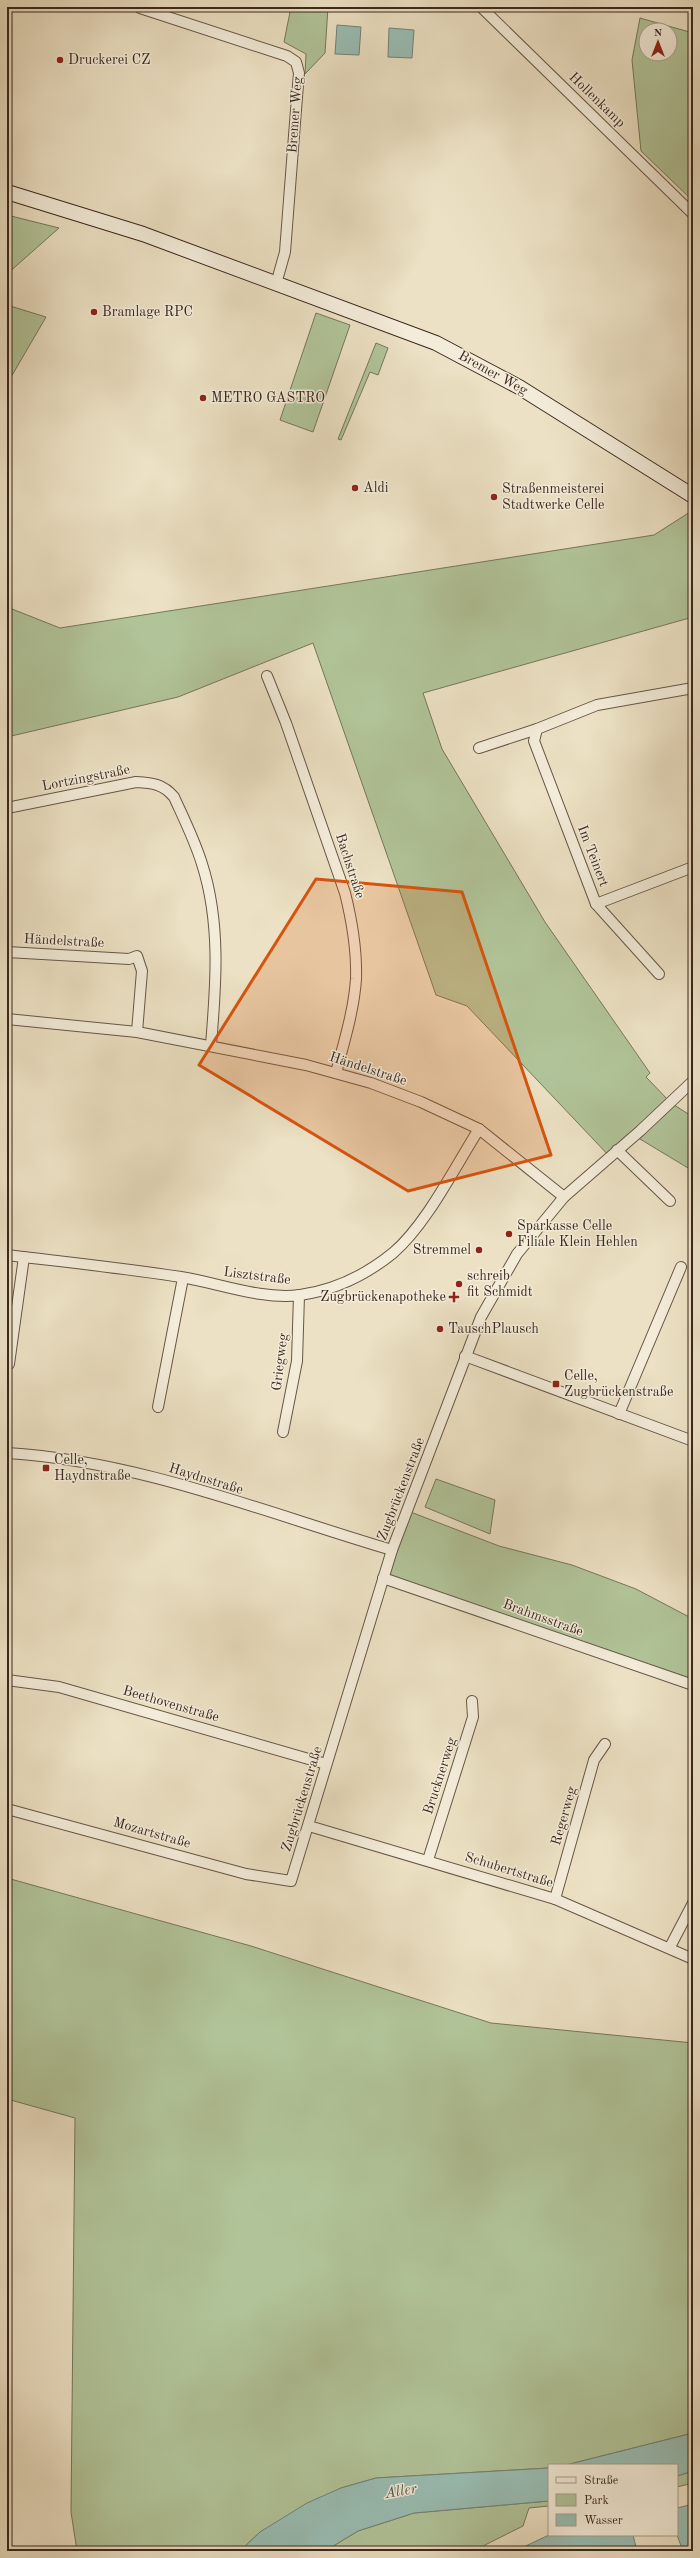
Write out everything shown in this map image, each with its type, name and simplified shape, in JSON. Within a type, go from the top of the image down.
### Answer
[{"type":"main road","name":"Bremer Weg","points":[[7,192],[143,234],[402,329],[465,357],[519,387],[693,496]]},
{"type":"main road","points":[[7,197],[21,196]]},
{"type":"street","name":"Hollenkamp","points":[[481,7],[693,214]]},
{"type":"street","name":"Bremer Weg","points":[[140,8],[287,56],[296,62],[298,81],[286,238],[281,269],[276,284]]},
{"type":"street","name":"Bachstraße","points":[[267,676],[286,724],[345,893],[352,922],[356,979],[352,1008],[336,1073]]},
{"type":"street","points":[[479,748],[536,729],[597,705],[693,688]]},
{"type":"street","name":"Im Teinert","points":[[536,729],[534,740],[596,904],[659,974]]},
{"type":"street","name":"Lortzingstraße","points":[[7,808],[136,782],[156,783],[167,788],[174,797],[202,865],[210,899],[216,966],[211,1045]]},
{"type":"street","points":[[596,904],[693,867]]},
{"type":"street","name":"Händelstraße","points":[[7,952],[129,959],[137,956],[142,972],[137,1032]]},
{"type":"street","name":"Händelstraße","points":[[7,1019],[137,1032],[211,1045],[336,1073],[421,1102],[479,1129],[564,1197]]},
{"type":"street","name":"Zugbrückenstraße","points":[[291,1881],[392,1550],[465,1356],[481,1318],[500,1280],[517,1254],[564,1197],[693,1081]]},
{"type":"street","name":"Lisztstraße","points":[[7,1255],[183,1278],[251,1291],[299,1295],[339,1285],[373,1268],[394,1252],[414,1231],[479,1129]]},
{"type":"street","points":[[616,1150],[670,1201]]},
{"type":"street","points":[[9,1364],[24,1257]]},
{"type":"street","points":[[619,1414],[681,1267]]},
{"type":"street","points":[[158,1407],[183,1278]]},
{"type":"street","name":"Griegweg","points":[[283,1432],[297,1361],[299,1295]]},
{"type":"street","points":[[465,1356],[693,1441]]},
{"type":"street","name":"Haydnstraße","points":[[7,1453],[75,1460],[146,1476],[392,1550]]},
{"type":"street","name":"Brahmsstraße","points":[[383,1578],[693,1685]]},
{"type":"street","name":"Beethovenstraße","points":[[7,1680],[59,1687],[326,1764]]},
{"type":"street","name":"Brucknerweg","points":[[428,1860],[473,1717],[472,1701]]},
{"type":"street","name":"Regerweg","points":[[555,1899],[594,1760],[605,1744]]},
{"type":"street","name":"Mozartstraße","points":[[7,1809],[246,1874],[291,1881]]},
{"type":"street","name":"Schubertstraße","points":[[309,1826],[428,1860],[555,1899],[670,1947],[693,1959]]},
{"type":"street","points":[[670,1947],[693,1903]]},
{"type":"highlighted area","points":[[316,879],[462,892],[551,1155],[408,1191],[199,1065]]},
{"type":"green space","points":[[291,7],[328,7],[325,53],[305,74],[306,54],[284,42]]},
{"type":"green space","points":[[640,18],[654,22],[639,22]]},
{"type":"green space","points":[[638,28],[638,62],[678,62],[678,29],[693,33],[693,201],[641,151],[632,60]]},
{"type":"green space","points":[[7,215],[59,228],[7,274]]},
{"type":"green space","points":[[7,305],[46,317],[7,384]]},
{"type":"green space","points":[[316,313],[350,325],[313,432],[280,420]]},
{"type":"green space","points":[[376,343],[388,348],[378,375],[370,372],[341,440],[338,439]]},
{"type":"green space","points":[[690,512],[693,513],[693,617],[423,693],[442,749],[545,922],[650,1073],[646,1077],[671,1103],[693,1117],[693,1171],[635,1136],[612,1159],[467,1006],[436,995],[313,643],[178,697],[7,737],[7,607],[60,628],[654,535]]},
{"type":"green space","points":[[436,1479],[495,1500],[490,1534],[425,1507]]},
{"type":"green space","points":[[408,1511],[499,1546],[572,1565],[636,1589],[693,1619],[693,1685],[383,1578]]},
{"type":"green space","points":[[7,1878],[251,1946],[491,2023],[693,2043],[693,2433],[570,2464],[548,2464],[548,2468],[376,2478],[341,2488],[260,2532],[240,2551],[77,2551],[71,2512],[75,2118],[7,2099]]},
{"type":"green space","points":[[693,2471],[693,2483],[678,2487],[678,2476]]},
{"type":"green space","points":[[548,2501],[548,2506],[529,2508],[523,2526],[473,2551],[325,2551],[358,2531],[414,2513]]},
{"type":"water","points":[[337,25],[361,27],[359,55],[335,54]]},
{"type":"water","points":[[389,28],[414,30],[412,58],[388,57]]},
{"type":"water","points":[[693,2433],[693,2471],[678,2476],[678,2464],[570,2464]]},
{"type":"water","name":"Aller","points":[[548,2468],[548,2501],[414,2513],[358,2531],[325,2551],[240,2551],[260,2532],[307,2503],[341,2488],[376,2478]]},
{"type":"water","points":[[693,2504],[693,2551],[683,2551],[677,2536],[678,2508]]},
{"type":"water","points":[[548,2535],[633,2536],[637,2551],[515,2551]]},
{"type":"place","name":"Druckerei CZ","points":[[60,60]]},
{"type":"place","name":"Bramlage RPC","points":[[94,312]]},
{"type":"place","name":"METRO GASTRO","points":[[203,398]]},
{"type":"place","name":"Aldi","points":[[355,488]]},
{"type":"place","name":"Straßenmeisterei Stadtwerke Celle","points":[[494,497]]},
{"type":"place","name":"Sparkasse Celle Filiale Klein Hehlen","points":[[509,1234]]},
{"type":"place","name":"Stremmel","points":[[479,1250]]},
{"type":"place","name":"schreib fit Schmidt","points":[[459,1284]]},
{"type":"place","name":"Zugbrückenapotheke","points":[[454,1297]]},
{"type":"place","name":"TauschPlausch","points":[[440,1329]]},
{"type":"place","name":"Celle, Zugbrückenstraße","points":[[556,1384]]},
{"type":"place","name":"Celle, Haydnstraße","points":[[46,1468]]}]
